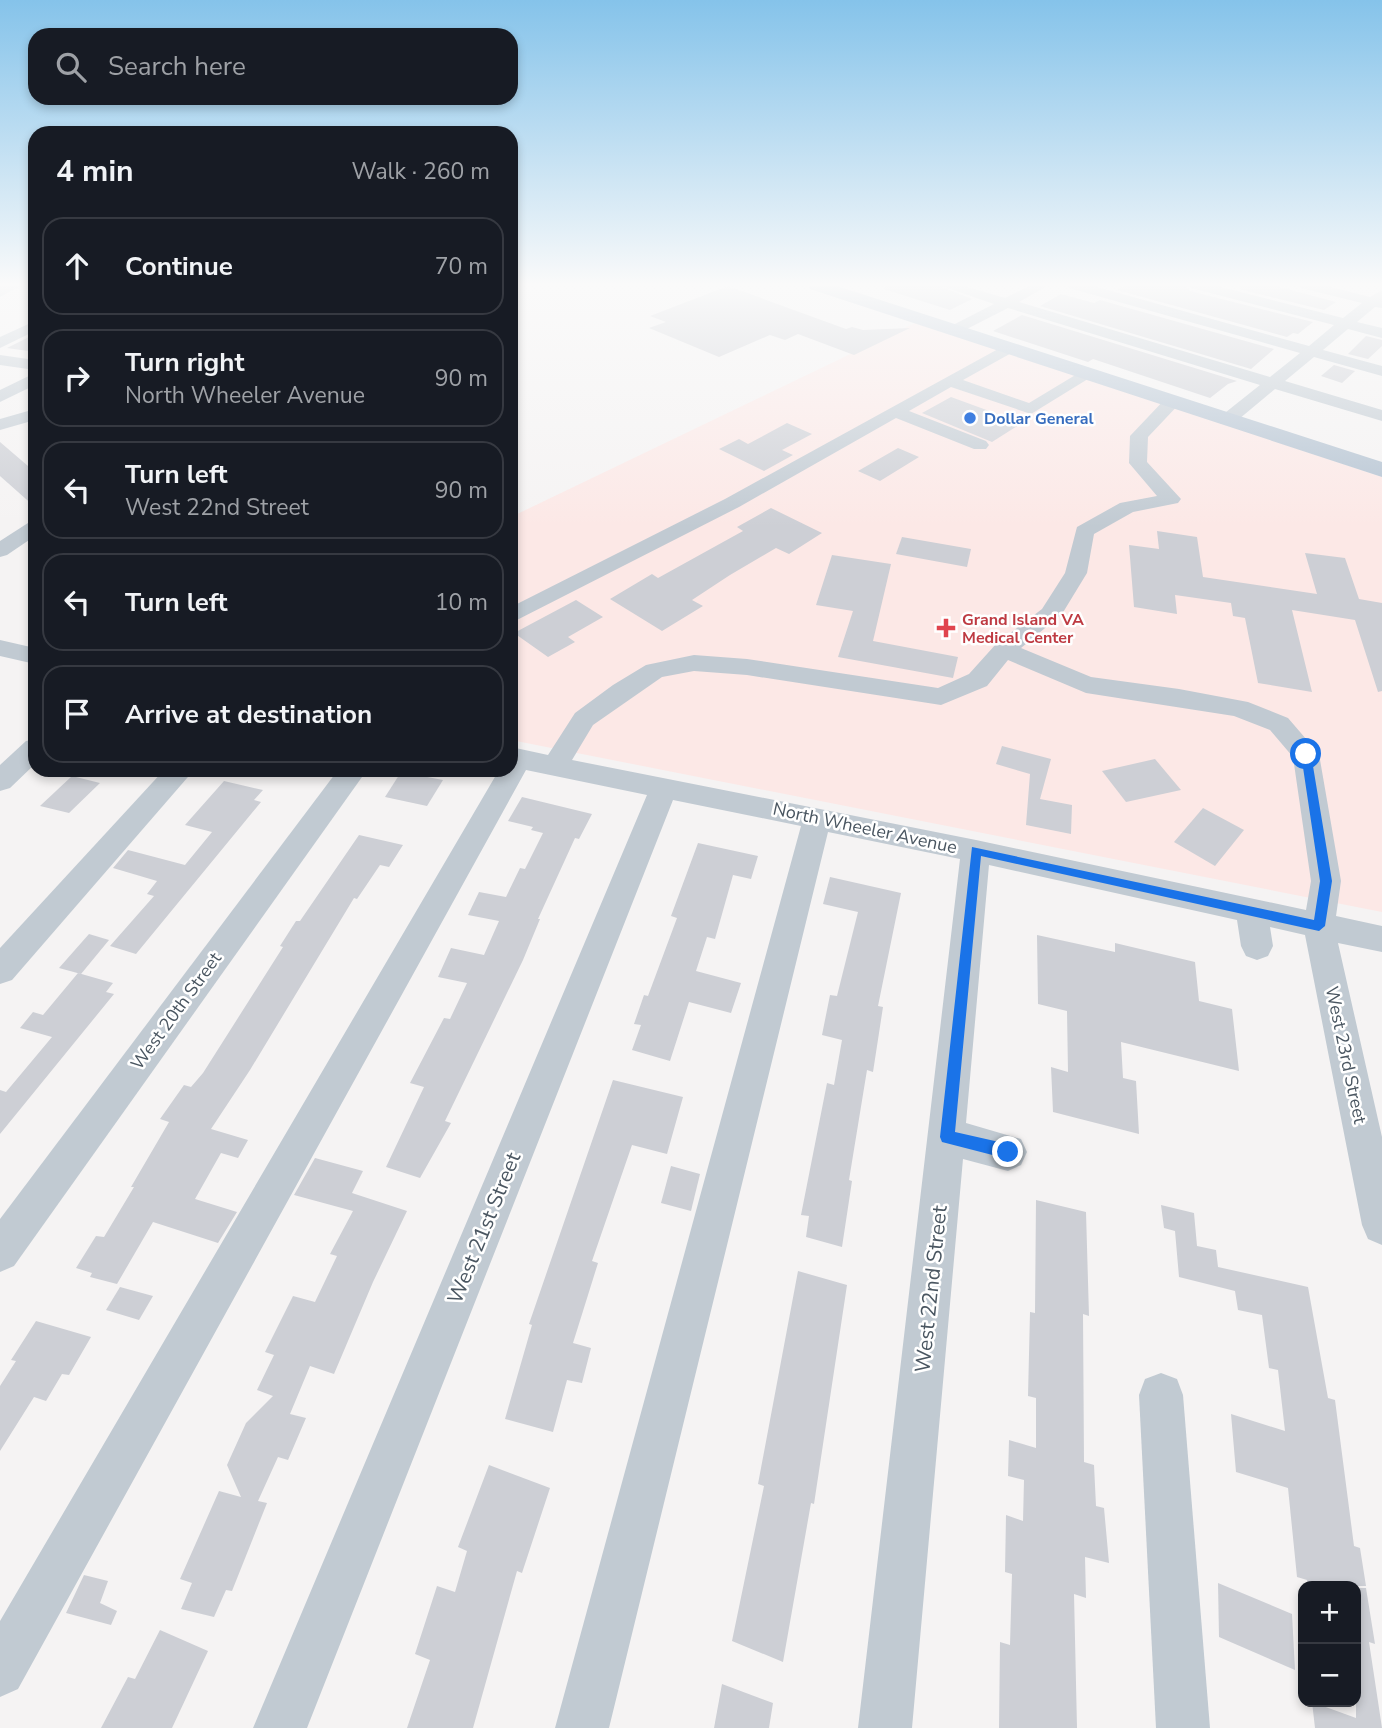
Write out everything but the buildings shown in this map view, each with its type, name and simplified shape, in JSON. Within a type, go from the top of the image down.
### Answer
[{"type":"main road","points":[[1063,366],[1382,470]]},
{"type":"street","points":[[518,612],[732,503],[978,366]]},
{"type":"street","points":[[1214,366],[1382,416]]},
{"type":"street","points":[[1227,420],[1294,366]]},
{"type":"street","points":[[1363,366],[1382,371]]},
{"type":"street","points":[[949,382],[1031,409],[1088,374]]},
{"type":"street","points":[[0,397],[28,382]]},
{"type":"street","points":[[0,1671],[528,760],[622,691],[655,671],[694,663],[747,667],[941,697],[978,680],[1004,649],[1051,614],[1076,573],[1084,531],[1127,507],[1171,499],[1138,463],[1139,436],[1173,401]]},
{"type":"street","points":[[895,412],[980,444]]},
{"type":"street","points":[[0,425],[28,417]]},
{"type":"street","points":[[0,551],[28,532]]},
{"type":"street","points":[[0,648],[28,654]]},
{"type":"street","points":[[1004,649],[1086,685],[1239,708],[1279,724],[1306,754],[1326,881],[1319,926]]},
{"type":"street","points":[[0,781],[28,755]]},
{"type":"street","name":"North Wheeler Avenue","points":[[528,760],[976,850],[1382,939]]},
{"type":"street","points":[[0,970],[174,777]]},
{"type":"street","name":"West 20th Street","points":[[0,1252],[348,777]]},
{"type":"street","name":"West 21st Street","points":[[280,1728],[664,787]]},
{"type":"street","points":[[582,1728],[817,817]]},
{"type":"street","name":"West 22nd Street","points":[[886,1728],[976,850]]},
{"type":"street","points":[[1251,911],[1257,946]]},
{"type":"street","name":"West 23rd Street","points":[[1319,926],[1382,1225]]},
{"type":"street","points":[[947,1137],[1008,1152]]},
{"type":"street","points":[[1161,1395],[1183,1728]]},
{"type":"shaded area","name":"Grand Island VA Medical Center","points":[[826,366],[1048,366],[1382,477],[1382,912],[518,741],[518,514]]},
{"type":"place","name":"Dollar General","points":[[970,418]]},
{"type":"place","name":"Grand Island VA Medical Center","points":[[946,628]]},
{"type":"route","points":[[1008,1152],[947,1137],[976,850],[1319,926],[1326,881],[1306,754]]}]
